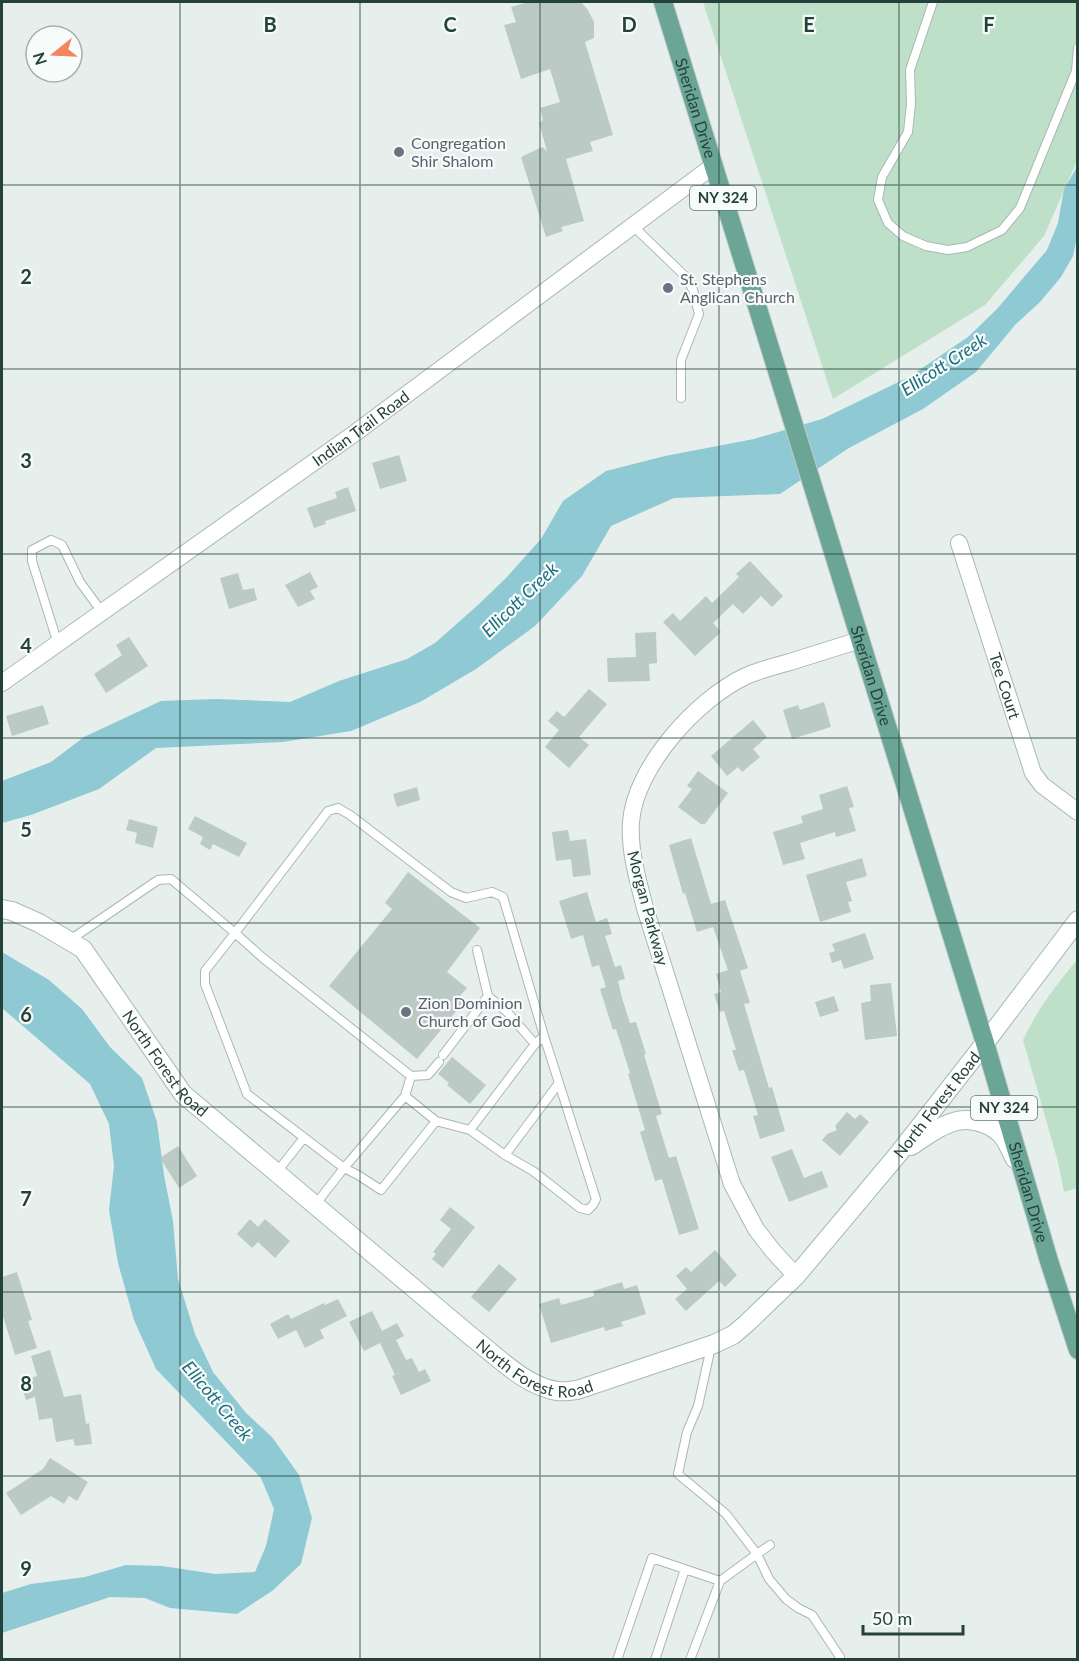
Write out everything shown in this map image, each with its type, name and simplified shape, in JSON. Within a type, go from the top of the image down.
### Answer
[{"type":"main road","name":"Sheridan Drive","points":[[663,2],[985,1044],[1077,1350]]},
{"type":"street","name":"Indian Trail Road","points":[[2,683],[355,433],[713,166]]},
{"type":"street","name":"Tee Court","points":[[959,543],[1033,773],[1042,785],[1077,812]]},
{"type":"street","name":"Morgan Parkway","points":[[796,1276],[756,1229],[732,1184],[645,908],[634,867],[631,822],[634,804],[646,774],[671,738],[709,698],[748,676],[860,640]]},
{"type":"street","name":"North Forest Road","points":[[2,909],[39,923],[83,949],[183,1094],[474,1338],[521,1375],[558,1391],[577,1390],[710,1345],[733,1335],[767,1305],[796,1276],[899,1153],[985,1044],[1077,920]]},
{"type":"street","points":[[899,1153],[958,1120],[973,1120],[986,1124],[1004,1138],[1023,1173]]},
{"type":"lane","points":[[933,2],[910,70],[911,104],[908,132],[882,177],[878,200],[888,223],[903,236],[926,246],[948,250],[967,247],[1002,230],[1020,208],[1076,71],[1077,48]]},
{"type":"lane","points":[[633,226],[685,276],[693,290],[699,314],[681,360],[681,398]]},
{"type":"lane","points":[[58,644],[32,561],[32,550],[51,540],[63,545],[80,582],[102,612]]},
{"type":"lane","points":[[405,1096],[436,1121],[470,1130],[533,1171],[580,1208],[588,1210],[593,1205],[596,1199],[503,897],[492,892],[466,898],[451,892],[338,808],[328,811],[205,971],[205,984],[210,1000],[247,1094],[344,1168],[381,1190],[436,1121]]},
{"type":"lane","points":[[69,940],[158,880],[171,879],[263,958],[411,1076],[428,1075],[488,996]]},
{"type":"lane","points":[[477,950],[488,996],[508,1013],[535,1044]]},
{"type":"lane","points":[[470,1130],[535,1044],[544,1036]]},
{"type":"lane","points":[[315,1205],[405,1096],[411,1076]]},
{"type":"lane","points":[[506,1155],[559,1083]]},
{"type":"lane","points":[[276,1173],[303,1138]]},
{"type":"lane","points":[[710,1345],[698,1406],[687,1432],[678,1474],[726,1514],[757,1554],[769,1579],[786,1599],[812,1615],[839,1659]]},
{"type":"lane","points":[[690,1659],[720,1581],[770,1545]]},
{"type":"lane","points":[[617,1659],[652,1558],[720,1581]]},
{"type":"lane","points":[[655,1659],[685,1569]]},
{"type":"green space","points":[[703,2],[1077,2],[1077,161],[1044,236],[985,305],[833,399]]},
{"type":"green space","points":[[1077,960],[1077,1188],[1064,1192],[1058,1162],[1023,1040],[1047,998]]},
{"type":"water","name":"Ellicott Creek","points":[[1077,167],[1077,237],[1073,256],[1061,277],[1040,302],[1015,325],[976,372],[923,409],[849,448],[780,494],[674,498],[611,526],[582,576],[535,626],[476,669],[420,702],[351,731],[283,742],[156,748],[99,789],[31,815],[2,823],[2,781],[51,762],[84,737],[161,701],[216,699],[290,702],[339,681],[407,659],[435,643],[506,578],[541,539],[563,501],[606,471],[665,456],[754,439],[822,419],[909,377],[968,337],[997,309],[1047,250],[1058,223],[1064,189]]},
{"type":"water","name":"Ellicott Creek","points":[[2,952],[49,980],[82,1009],[110,1047],[142,1078],[157,1122],[173,1221],[178,1279],[195,1334],[213,1372],[246,1413],[272,1437],[299,1475],[312,1518],[301,1564],[272,1591],[237,1614],[170,1608],[145,1598],[110,1597],[2,1633],[2,1593],[31,1584],[85,1577],[126,1565],[162,1566],[215,1574],[255,1572],[266,1546],[274,1509],[261,1478],[156,1369],[134,1320],[118,1263],[109,1210],[114,1166],[109,1124],[90,1084],[2,1008]]},
{"type":"building","points":[[529,2],[581,2],[588,10],[594,22],[594,38],[585,42],[613,135],[590,142],[593,151],[566,159],[584,221],[561,227],[563,231],[546,237],[521,157],[542,147],[547,151],[539,123],[543,120],[540,108],[560,102],[550,69],[521,79],[504,25],[516,22],[511,7]]},
{"type":"building","points":[[399,455],[407,481],[380,489],[372,463]]},
{"type":"building","points":[[348,487],[356,511],[325,521],[326,524],[314,528],[307,508],[337,498],[335,492]]},
{"type":"building","points":[[750,561],[783,596],[772,607],[761,596],[743,614],[733,604],[713,623],[721,632],[695,656],[663,622],[673,613],[680,621],[706,596],[712,603],[739,577],[736,574]]},
{"type":"building","points":[[310,572],[318,587],[310,591],[315,599],[298,607],[285,585]]},
{"type":"building","points":[[238,573],[243,590],[254,588],[257,600],[229,609],[220,578]]},
{"type":"building","points":[[656,632],[657,663],[649,664],[650,681],[608,682],[607,658],[636,657],[635,633]]},
{"type":"building","points":[[129,637],[148,666],[106,693],[94,674],[122,655],[116,645]]},
{"type":"building","points":[[589,689],[607,704],[579,737],[589,745],[569,768],[545,747],[559,730],[548,721],[557,711],[564,717]]},
{"type":"building","points":[[824,702],[831,727],[792,739],[783,710],[798,705],[800,710]]},
{"type":"building","points":[[43,705],[49,724],[12,736],[6,716]]},
{"type":"building","points":[[753,720],[767,737],[753,749],[760,757],[742,772],[738,767],[727,776],[711,756]]},
{"type":"building","points":[[698,771],[728,793],[705,824],[701,824],[678,807],[692,789],[687,786]]},
{"type":"building","points":[[847,786],[854,807],[849,808],[856,831],[836,837],[835,832],[800,843],[805,859],[783,865],[773,832],[803,823],[801,816],[823,809],[819,795]]},
{"type":"building","points":[[417,787],[420,800],[397,807],[393,794]]},
{"type":"building","points":[[195,816],[247,843],[239,857],[213,844],[210,850],[200,844],[203,837],[188,829]]},
{"type":"building","points":[[129,819],[158,827],[153,848],[135,843],[137,833],[126,830]]},
{"type":"building","points":[[568,830],[570,841],[586,839],[591,875],[573,877],[571,859],[556,861],[552,832]]},
{"type":"building","points":[[691,838],[711,904],[725,900],[748,968],[740,971],[750,1003],[744,1004],[769,1088],[772,1087],[785,1131],[760,1139],[753,1116],[758,1115],[744,1070],[739,1071],[732,1050],[736,1050],[724,1011],[720,1012],[714,994],[721,992],[716,974],[728,970],[713,927],[697,932],[669,845]]},
{"type":"building","points":[[862,858],[867,876],[846,882],[852,901],[848,902],[851,912],[820,922],[806,875]]},
{"type":"building","points":[[408,872],[480,928],[447,972],[467,988],[458,998],[463,1003],[417,1059],[329,986],[392,909],[385,903]]},
{"type":"building","points":[[587,892],[596,922],[607,918],[612,934],[605,936],[615,967],[621,965],[625,979],[618,981],[622,998],[630,1023],[636,1022],[662,1114],[656,1116],[669,1158],[676,1156],[699,1229],[679,1235],[662,1179],[655,1181],[640,1132],[645,1130],[616,1029],[613,1030],[600,989],[606,987],[599,965],[592,967],[583,935],[571,939],[559,901]]},
{"type":"building","points":[[865,933],[874,959],[844,969],[841,960],[832,963],[829,953],[835,951],[832,944]]},
{"type":"building","points":[[891,983],[897,1036],[865,1040],[861,1003],[871,1001],[870,985]]},
{"type":"building","points":[[834,996],[839,1011],[820,1017],[815,1002]]},
{"type":"building","points":[[452,1057],[486,1085],[470,1104],[447,1085],[449,1083],[438,1074]]},
{"type":"building","points":[[847,1112],[855,1119],[860,1114],[869,1122],[840,1156],[822,1140],[827,1134],[837,1130],[835,1126]]},
{"type":"building","points":[[178,1146],[197,1176],[179,1188],[160,1158]]},
{"type":"building","points":[[792,1149],[804,1178],[822,1171],[828,1187],[789,1202],[771,1157]]},
{"type":"building","points":[[450,1207],[475,1227],[443,1268],[432,1259],[436,1254],[433,1252],[451,1229],[440,1220]]},
{"type":"building","points":[[250,1219],[258,1227],[265,1219],[290,1241],[275,1258],[258,1242],[252,1248],[237,1234]]},
{"type":"building","points":[[715,1250],[737,1275],[725,1287],[719,1281],[686,1311],[675,1299],[687,1289],[676,1276],[686,1267],[691,1272]]},
{"type":"building","points":[[499,1264],[517,1279],[489,1312],[471,1297]]},
{"type":"building","points":[[17,1272],[32,1320],[28,1321],[37,1348],[15,1355],[2,1313],[2,1277]]},
{"type":"building","points":[[622,1282],[624,1289],[637,1285],[646,1314],[621,1322],[623,1326],[605,1331],[604,1327],[551,1343],[539,1304],[559,1298],[561,1305],[594,1296],[593,1291]]},
{"type":"building","points":[[338,1299],[347,1316],[320,1330],[324,1338],[305,1348],[296,1330],[278,1339],[270,1324],[288,1314],[291,1319],[324,1303],[325,1305]]},
{"type":"building","points":[[372,1311],[382,1331],[397,1323],[404,1336],[396,1340],[406,1360],[412,1358],[419,1372],[425,1369],[431,1381],[401,1395],[392,1376],[395,1375],[380,1343],[364,1351],[349,1322]]},
{"type":"building","points":[[50,1350],[64,1397],[81,1394],[92,1444],[75,1446],[73,1439],[56,1442],[52,1418],[39,1420],[35,1397],[26,1400],[20,1381],[37,1376],[31,1356]]},
{"type":"building","points":[[50,1458],[88,1482],[77,1501],[69,1496],[64,1504],[51,1496],[21,1515],[6,1493],[43,1469]]},
{"type":"place","name":"Congregation Shir Shalom","points":[[399,152]]},
{"type":"place","name":"St. Stephens Anglican Church","points":[[668,288]]},
{"type":"place","name":"Zion Dominion Church of God","points":[[406,1012]]}]
